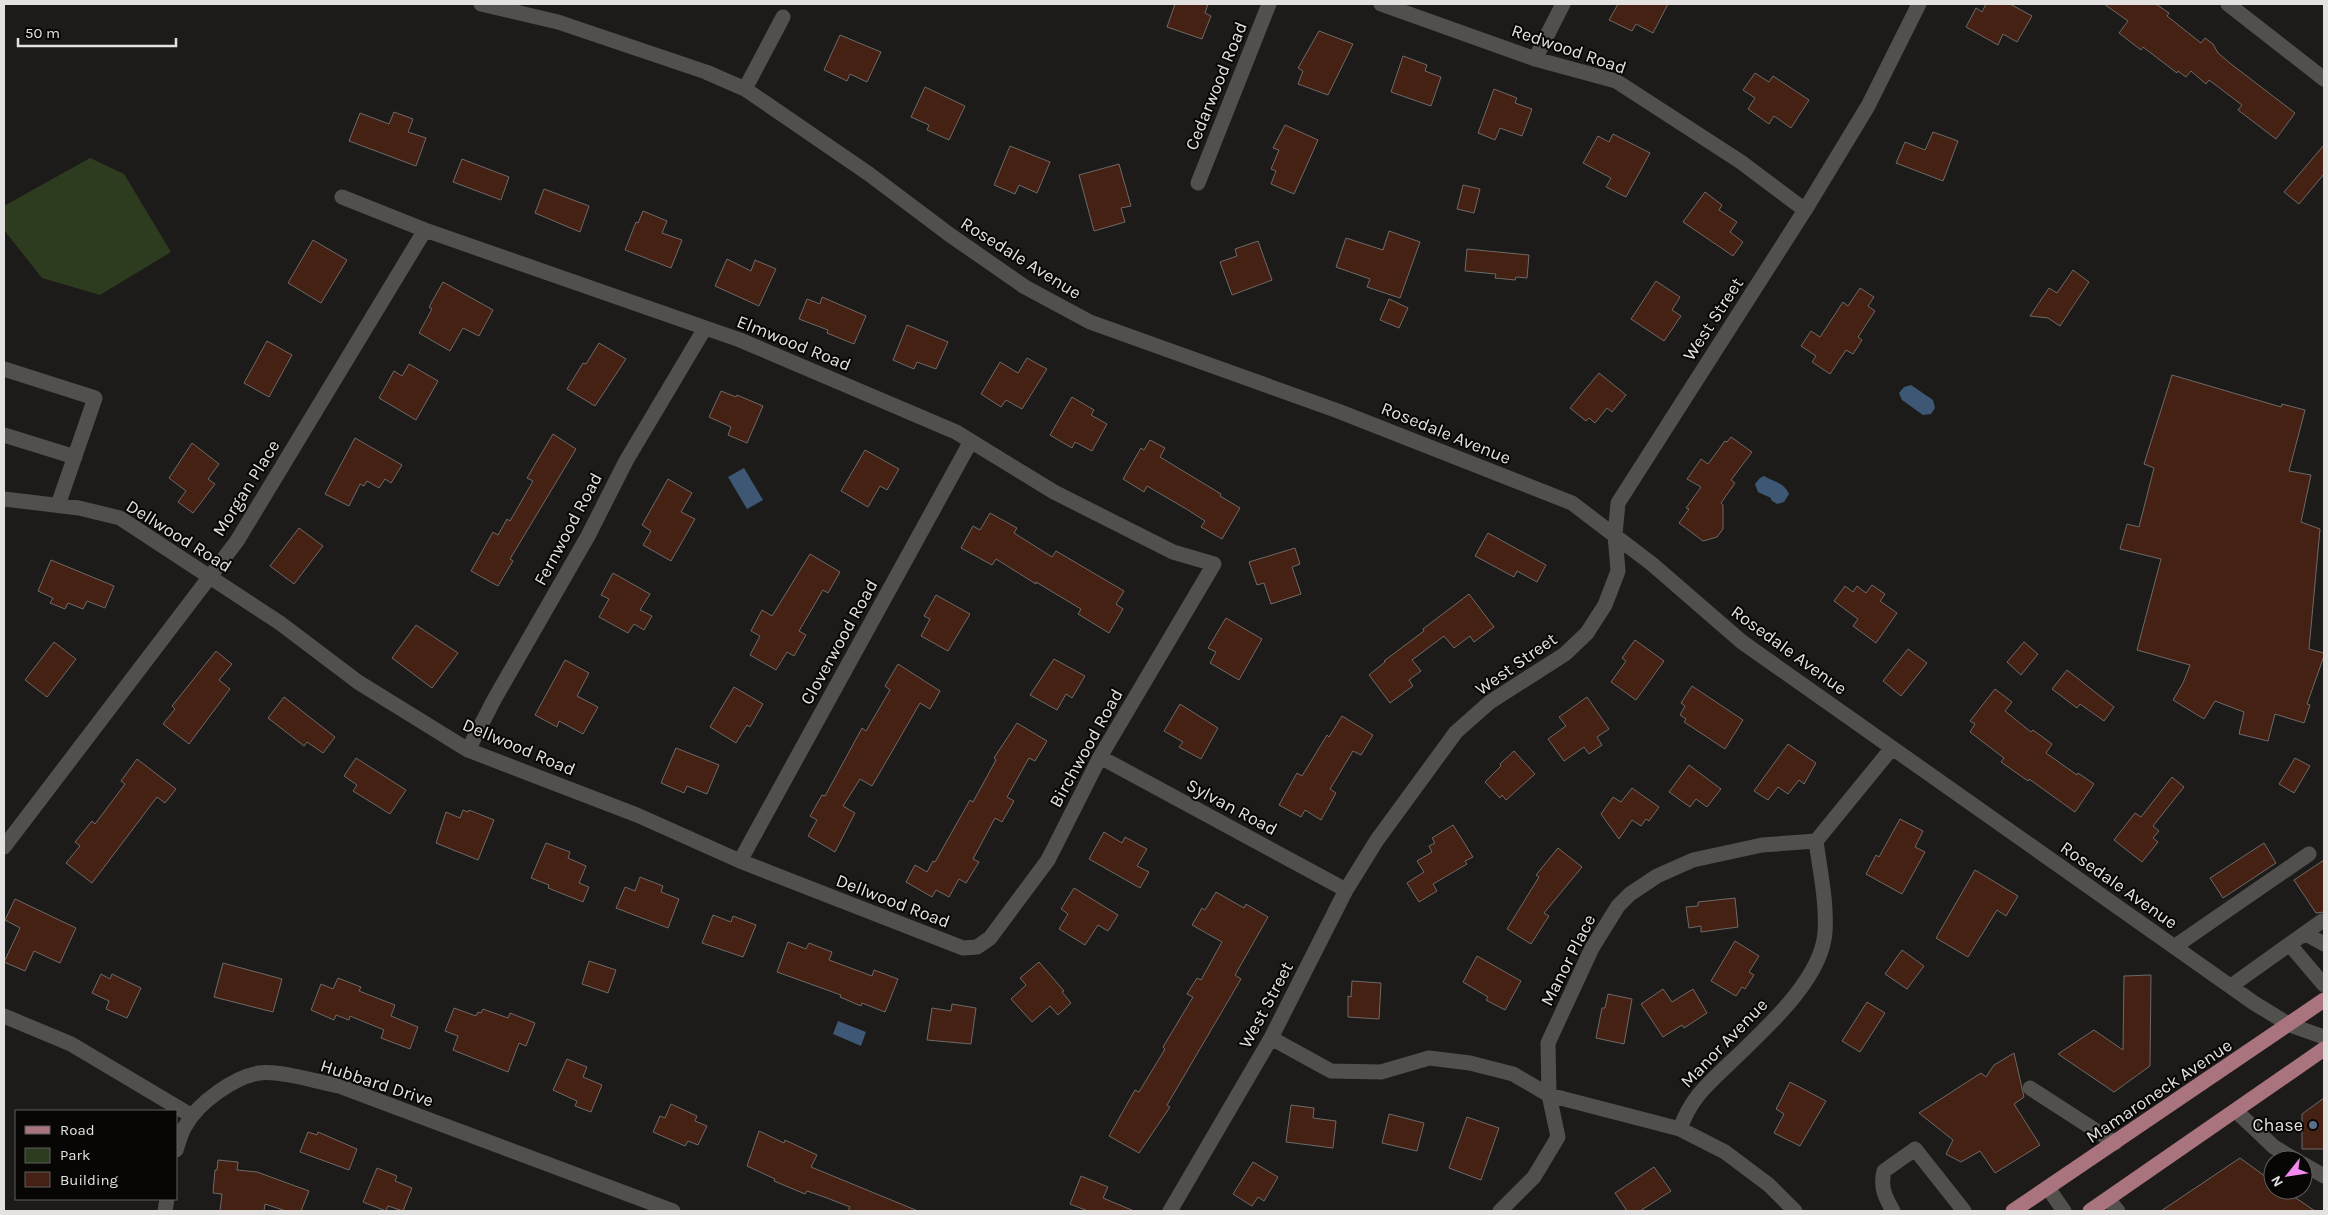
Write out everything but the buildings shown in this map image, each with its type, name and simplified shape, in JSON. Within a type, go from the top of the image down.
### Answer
[{"type":"main road","name":"Mamaroneck Avenue","points":[[2013,1211],[2290,1025],[2324,1000]]},
{"type":"main road","points":[[2090,1211],[2324,1049]]},
{"type":"street","name":"Rosedale Avenue","points":[[485,4],[558,22],[706,72],[745,89],[869,174],[950,235],[1025,287],[1090,322],[1338,411],[1572,503],[1615,535],[1742,642],[2230,986],[2290,1025],[2324,1037]]},
{"type":"street","name":"Cedarwood Road","points":[[1198,182],[1269,4]]},
{"type":"street","name":"Redwood Road","points":[[1381,4],[1535,59],[1616,81],[1741,162],[1805,210]]},
{"type":"street","points":[[1535,59],[1563,4]]},
{"type":"street","name":"West Street","points":[[1170,1211],[1271,1038],[1346,890],[1377,840],[1456,732],[1490,702],[1566,654],[1586,633],[1605,605],[1618,571],[1615,535],[1618,503],[1805,210],[1868,106],[1919,4]]},
{"type":"street","points":[[2228,4],[2324,80]]},
{"type":"street","points":[[745,89],[782,17]]},
{"type":"street","name":"Elmwood Road","points":[[342,197],[426,230],[740,340],[929,420],[971,441],[1054,492],[1174,552],[1214,564]]},
{"type":"street","name":"Morgan Place","points":[[4,847],[237,541],[426,230]]},
{"type":"street","name":"Fernwood Road","points":[[468,750],[495,698],[588,536],[626,460],[705,328]]},
{"type":"street","points":[[4,369],[95,398],[58,505]]},
{"type":"street","points":[[4,435],[75,457]]},
{"type":"street","name":"Cloverwood Road","points":[[740,861],[971,441]]},
{"type":"street","name":"Dellwood Road","points":[[6,502],[58,505],[120,518],[211,576],[358,682],[468,750],[637,814],[740,861],[964,948],[977,947],[982,944]]},
{"type":"street","name":"Birchwood Road","points":[[982,944],[990,938],[1048,860],[1100,757],[1214,564]]},
{"type":"street","points":[[1816,841],[1892,748]]},
{"type":"street","name":"Sylvan Road","points":[[1100,757],[1346,890]]},
{"type":"street","name":"Manor Place","points":[[1549,1095],[1548,1043],[1592,948],[1618,906],[1630,894],[1658,876],[1693,860],[1762,845],[1816,841]]},
{"type":"street","name":"Manor Avenue","points":[[1680,1129],[1687,1109],[1699,1092],[1775,1019],[1817,965],[1825,934],[1824,900],[1816,841]]},
{"type":"street","points":[[2174,947],[2309,854]]},
{"type":"street","points":[[2230,986],[2322,921]]},
{"type":"street","points":[[2306,934],[2324,944]]},
{"type":"street","points":[[2290,945],[2324,985]]},
{"type":"street","points":[[4,1016],[71,1044],[192,1116]]},
{"type":"street","points":[[1271,1038],[1331,1072],[1381,1072],[1429,1058],[1470,1063],[1513,1074],[1549,1095],[1680,1129],[1726,1152],[1769,1185],[1795,1211]]},
{"type":"street","name":"Hubbard Drive","points":[[178,1145],[185,1126],[197,1109],[229,1085],[259,1073],[300,1078],[339,1086],[673,1211]]},
{"type":"street","points":[[2030,1088],[2115,1143]]},
{"type":"street","points":[[1500,1211],[1534,1177],[1558,1137],[1549,1095]]},
{"type":"street","points":[[2236,1111],[2279,1150]]},
{"type":"street","points":[[1893,1211],[1883,1191],[1884,1170],[1915,1149],[1964,1211]]},
{"type":"street","points":[[2313,1170],[2324,1176]]},
{"type":"street","points":[[2048,1188],[2064,1211]]},
{"type":"street","points":[[2108,1199],[2118,1211]]},
{"type":"green space","points":[[90,158],[124,174],[171,252],[100,295],[42,278],[4,230],[4,206]]},
{"type":"water","points":[[1911,385],[1933,400],[1935,408],[1931,414],[1923,415],[1902,400],[1899,393],[1904,387]]},
{"type":"water","points":[[744,468],[763,500],[747,509],[728,477]]},
{"type":"water","points":[[1764,476],[1787,490],[1789,494],[1784,502],[1777,504],[1771,498],[1758,492],[1755,484]]},
{"type":"water","points":[[838,1021],[866,1032],[861,1046],[833,1034]]},
{"type":"place","name":"Chase","points":[[2313,1125]]}]
